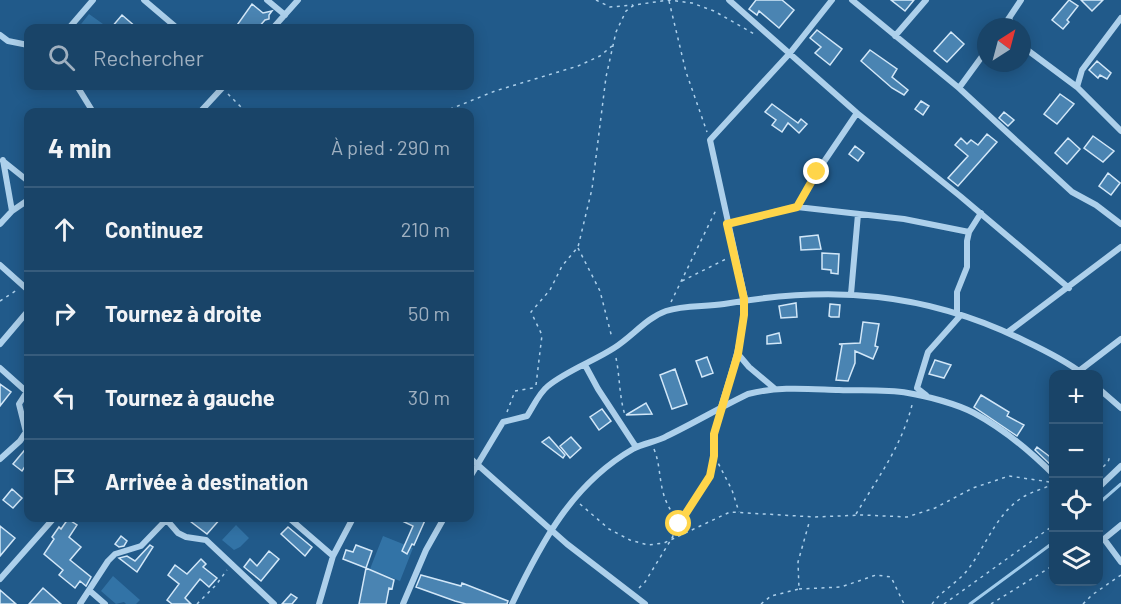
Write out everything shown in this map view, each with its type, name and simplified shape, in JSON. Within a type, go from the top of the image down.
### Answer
[{"type":"street","points":[[72,24],[93,0]]},
{"type":"street","points":[[144,0],[172,24]]},
{"type":"street","points":[[267,0],[285,15]]},
{"type":"street","points":[[277,24],[298,0]]},
{"type":"street","points":[[729,0],[857,112],[1069,288]]},
{"type":"street","points":[[721,407],[738,354],[744,299],[710,140],[790,52],[832,0]]},
{"type":"street","points":[[852,0],[959,88],[1072,192],[1121,224]]},
{"type":"street","points":[[896,36],[926,0]]},
{"type":"street","points":[[1009,18],[1021,0]]},
{"type":"street","points":[[1077,87],[1082,70],[1121,18]]},
{"type":"street","points":[[1115,25],[1121,30]]},
{"type":"street","points":[[0,35],[8,41],[24,44]]},
{"type":"street","points":[[1031,53],[1077,87],[1121,131]]},
{"type":"street","points":[[959,88],[977,63]]},
{"type":"street","points":[[79,90],[91,108]]},
{"type":"street","points":[[204,108],[219,90]]},
{"type":"street","points":[[797,207],[857,112]]},
{"type":"street","points":[[2,159],[24,178]]},
{"type":"street","points":[[2,159],[12,211]]},
{"type":"street","points":[[0,224],[24,203]]},
{"type":"street","points":[[727,224],[797,207],[904,219],[969,232]]},
{"type":"street","points":[[929,398],[917,388],[928,352],[958,315],[957,292],[967,267],[969,232],[981,213]]},
{"type":"street","points":[[851,294],[858,214]]},
{"type":"street","points":[[1008,332],[1121,247]]},
{"type":"street","points":[[0,265],[22,285]]},
{"type":"street","points":[[474,471],[503,422],[527,416],[546,387],[614,348],[645,323],[666,311],[724,304],[744,299],[851,294],[898,298],[944,309],[1008,332],[1076,370]]},
{"type":"street","points":[[0,344],[24,316]]},
{"type":"street","points":[[1085,370],[1121,339]]},
{"type":"street","points":[[738,354],[749,367],[774,388]]},
{"type":"street","points":[[585,365],[636,447]]},
{"type":"street","points":[[0,368],[24,389]]},
{"type":"street","points":[[512,604],[551,529],[574,498],[607,468],[636,447],[652,443],[748,393],[774,388],[867,389],[915,394],[973,412],[1011,439],[1049,472]]},
{"type":"street","points":[[1103,392],[1121,408]]},
{"type":"street","points":[[24,397],[19,404],[24,424]]},
{"type":"street","points":[[0,459],[24,435]]},
{"type":"street","points":[[474,462],[567,544],[645,604]]},
{"type":"street","points":[[1103,483],[1121,466]]},
{"type":"street","points":[[0,579],[50,522]]},
{"type":"street","points":[[80,604],[108,561],[116,554],[141,546],[163,522]]},
{"type":"street","points":[[169,522],[178,533],[186,537],[206,540],[274,604]]},
{"type":"street","points":[[294,522],[333,556]]},
{"type":"street","points":[[320,604],[333,556],[351,522]]},
{"type":"street","points":[[403,604],[426,550],[442,522]]},
{"type":"street","points":[[1121,525],[1104,539],[1121,562]]},
{"type":"street","points":[[90,591],[105,604]]},
{"type":"path","points":[[596,0],[610,7],[669,0],[692,3],[714,11],[759,37]]},
{"type":"path","points":[[669,0],[686,72],[710,140]]},
{"type":"path","points":[[503,422],[515,391],[535,388],[542,335],[531,312],[550,290],[562,266],[578,247],[592,189],[606,77],[616,32],[626,11],[634,5]]},
{"type":"path","points":[[453,108],[495,91],[578,66],[600,56],[613,45]]},
{"type":"path","points":[[227,90],[242,108]]},
{"type":"path","points":[[666,311],[722,198]]},
{"type":"path","points":[[578,247],[600,291],[614,348],[621,383],[620,398],[626,417]]},
{"type":"path","points":[[681,282],[735,255]]},
{"type":"path","points":[[0,301],[22,285]]},
{"type":"path","points":[[855,515],[900,441],[908,424],[915,394]]},
{"type":"path","points":[[633,593],[645,582],[710,476],[714,456],[714,434],[721,407]]},
{"type":"path","points":[[652,443],[660,464],[665,499],[679,524]]},
{"type":"path","points":[[714,456],[732,490],[740,512]]},
{"type":"path","points":[[1103,467],[1110,456]]},
{"type":"path","points":[[574,498],[609,529],[630,540],[648,545],[664,543],[730,512],[815,517],[855,515],[895,517],[918,514],[948,503],[973,488],[1009,476],[1049,483]]},
{"type":"path","points":[[932,604],[967,570],[986,543],[994,525],[1008,508],[1024,496],[1049,486]]},
{"type":"path","points":[[799,589],[798,562],[809,523]]},
{"type":"path","points":[[944,604],[1049,528]]},
{"type":"path","points":[[197,604],[232,565]]},
{"type":"path","points":[[991,604],[1049,568]]},
{"type":"path","points":[[761,604],[771,596],[799,589],[841,587],[876,574],[891,577],[904,604]]},
{"type":"path","points":[[1083,604],[1121,575]]},
{"type":"shaded area","points":[[89,14],[103,24],[81,24]]},
{"type":"shaded area","points":[[236,525],[249,538],[234,550],[222,540]]},
{"type":"shaded area","points":[[383,536],[413,548],[400,581],[370,569]]},
{"type":"shaded area","points":[[113,576],[140,600],[136,604],[124,602],[116,604],[101,591]]},
{"type":"building","points":[[756,0],[782,0],[794,10],[779,28],[759,11],[757,15],[749,9]]},
{"type":"building","points":[[891,0],[914,0],[905,11]]},
{"type":"building","points":[[1069,0],[1078,6],[1063,29],[1052,20]]},
{"type":"building","points":[[1081,0],[1103,0],[1092,11]]},
{"type":"building","points":[[252,4],[263,13],[272,11],[269,19],[262,24],[238,24]]},
{"type":"building","points":[[122,15],[132,24],[114,24]]},
{"type":"building","points":[[817,30],[842,49],[830,65],[815,53],[821,47],[810,38]]},
{"type":"building","points":[[951,32],[964,44],[947,62],[934,51]]},
{"type":"building","points":[[870,50],[897,69],[892,77],[908,90],[904,95],[892,88],[861,61]]},
{"type":"building","points":[[1097,61],[1111,73],[1107,79],[1100,75],[1098,78],[1089,70]]},
{"type":"building","points":[[1060,94],[1074,104],[1057,124],[1044,114]]},
{"type":"building","points":[[921,101],[929,106],[923,115],[915,109]]},
{"type":"building","points":[[772,104],[798,123],[801,119],[807,124],[799,133],[788,123],[782,132],[772,125],[776,120],[765,112]]},
{"type":"building","points":[[1004,112],[1014,120],[1008,126],[999,118]]},
{"type":"building","points":[[987,134],[997,142],[958,186],[948,178],[968,156],[955,145],[961,138],[967,144],[971,140],[978,145]]},
{"type":"building","points":[[1093,136],[1114,151],[1103,162],[1084,148]]},
{"type":"building","points":[[1068,138],[1080,149],[1067,164],[1055,153]]},
{"type":"building","points":[[855,146],[864,153],[858,161],[849,154]]},
{"type":"building","points":[[1108,173],[1120,183],[1111,195],[1099,186]]},
{"type":"building","points":[[818,235],[821,249],[801,250],[800,237]]},
{"type":"building","points":[[822,253],[839,254],[838,274],[822,269]]},
{"type":"building","points":[[796,303],[797,317],[781,318],[779,306]]},
{"type":"building","points":[[830,304],[840,305],[839,317],[829,316]]},
{"type":"building","points":[[863,322],[879,324],[875,346],[878,347],[873,359],[855,351],[855,363],[848,381],[836,380],[842,345],[839,344],[860,343]]},
{"type":"building","points":[[779,333],[781,343],[767,344],[767,336]]},
{"type":"building","points":[[707,357],[713,373],[702,377],[696,361]]},
{"type":"building","points":[[935,360],[951,365],[944,378],[929,374]]},
{"type":"building","points":[[675,369],[687,404],[672,409],[660,375]]},
{"type":"building","points":[[0,384],[11,392],[0,406]]},
{"type":"building","points":[[981,395],[1009,412],[1007,416],[1024,425],[1017,436],[974,407]]},
{"type":"building","points":[[646,403],[652,414],[626,415]]},
{"type":"building","points":[[602,409],[611,421],[599,430],[590,417]]},
{"type":"building","points":[[549,437],[565,455],[563,458],[542,442]]},
{"type":"building","points":[[571,437],[581,448],[570,458],[560,446]]},
{"type":"building","points":[[1037,447],[1049,456],[1049,463],[1035,450]]},
{"type":"building","points":[[24,451],[22,471],[13,464]]},
{"type":"building","points":[[12,489],[22,498],[13,508],[3,500]]},
{"type":"building","points":[[66,522],[77,525],[69,537],[81,547],[70,560],[91,577],[86,586],[80,581],[75,588],[59,575],[63,570],[44,554],[54,539],[52,537],[59,527],[61,529]]},
{"type":"building","points":[[191,522],[218,522],[207,534]]},
{"type":"building","points":[[404,522],[424,522],[414,545],[412,544],[407,554],[402,551],[413,526]]},
{"type":"building","points":[[0,526],[15,538],[0,556]]},
{"type":"building","points":[[288,527],[312,547],[305,556],[281,534]]},
{"type":"building","points":[[121,536],[127,541],[124,546],[119,547],[115,544]]},
{"type":"building","points":[[150,545],[153,547],[137,572],[119,558],[127,556],[135,561]]},
{"type":"building","points":[[356,545],[372,551],[366,568],[343,559],[346,550],[353,552]]},
{"type":"building","points":[[269,551],[279,559],[261,581],[244,567],[250,559],[257,566]]},
{"type":"building","points":[[201,559],[206,564],[203,567],[217,578],[209,587],[200,579],[185,598],[191,604],[172,604],[167,600],[179,584],[168,575],[175,565],[187,574]]},
{"type":"building","points":[[366,568],[394,580],[392,589],[389,588],[386,604],[359,604]]},
{"type":"building","points":[[421,575],[461,586],[462,583],[508,601],[507,604],[466,604],[455,601],[416,587]]},
{"type":"building","points":[[43,588],[61,604],[29,604]]},
{"type":"building","points":[[0,590],[16,604],[0,604]]},
{"type":"building","points":[[291,594],[297,598],[292,604],[282,604]]},
{"type":"waterway","points":[[1103,500],[1121,484]]},
{"type":"waterway","points":[[970,604],[1049,546]]},
{"type":"route","points":[[679,524],[710,476],[714,456],[714,434],[738,354],[744,299],[727,224],[797,207],[817,172]]}]
